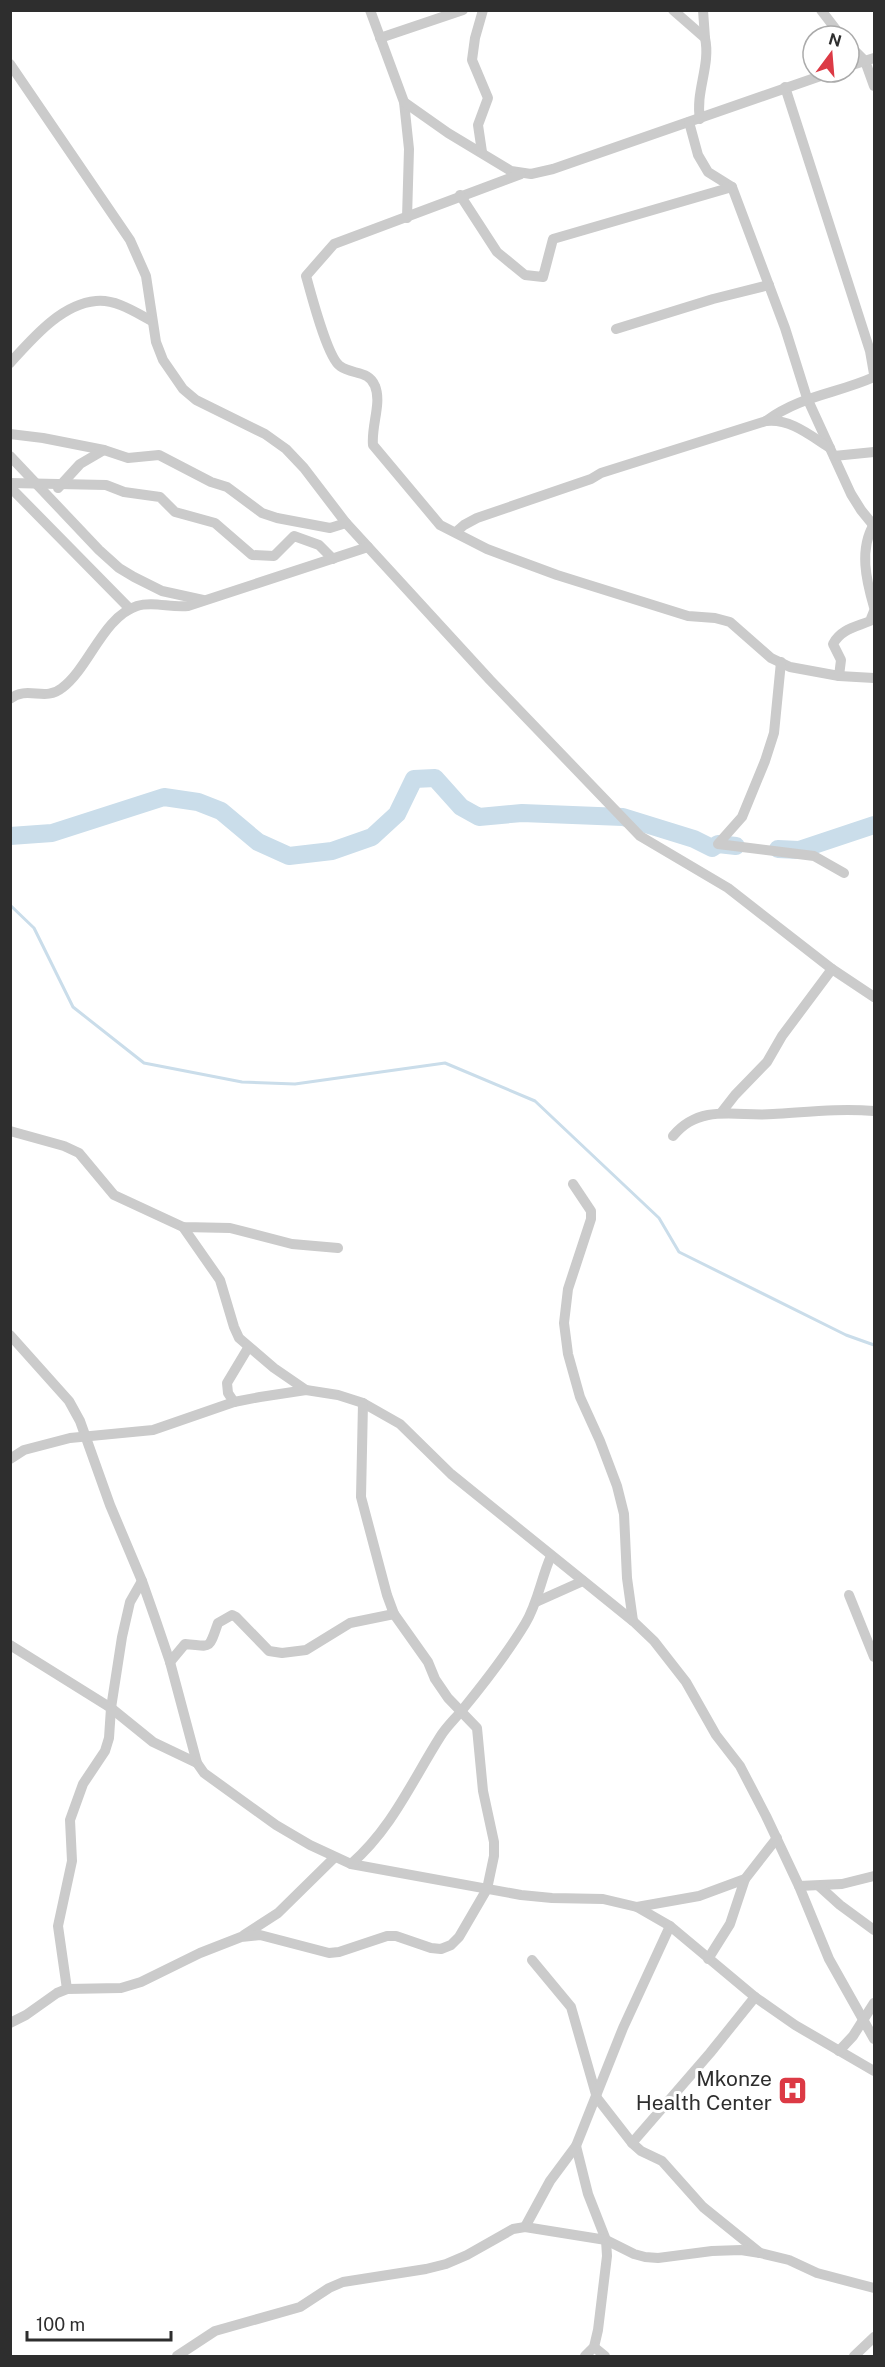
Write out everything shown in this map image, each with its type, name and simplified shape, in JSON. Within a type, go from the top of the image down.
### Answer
[{"type":"street","points":[[370,10],[404,102],[410,149],[407,218]]},
{"type":"street","points":[[380,38],[463,10]]},
{"type":"street","points":[[483,10],[472,60],[488,98],[478,125],[483,152]]},
{"type":"street","points":[[673,10],[705,38]]},
{"type":"street","points":[[703,10],[705,63],[694,121],[698,155],[708,172],[732,187],[785,328],[807,398],[851,494],[874,525],[865,554],[874,609],[870,621],[837,636],[833,644],[841,660],[839,676]]},
{"type":"street","points":[[821,10],[832,24]]},
{"type":"street","points":[[870,60],[874,86]]},
{"type":"street","points":[[10,63],[130,240],[146,276],[152,321],[163,360],[183,389],[196,400],[265,434],[286,449],[304,468],[346,523],[581,777],[640,836],[728,888],[832,969],[874,997]]},
{"type":"street","points":[[801,82],[553,169],[521,174],[460,195],[407,218],[334,244],[306,276],[334,357],[340,366],[366,375],[374,383],[377,393],[372,434],[373,445],[440,525],[487,549],[557,575],[688,616],[715,618],[730,622],[771,658],[781,662],[812,672],[874,678]]},
{"type":"street","points":[[766,421],[783,409],[807,398],[844,388],[874,375],[870,351],[784,87]]},
{"type":"street","points":[[404,102],[448,133],[483,152],[511,171],[521,174]]},
{"type":"street","points":[[460,195],[497,252],[525,274],[543,277],[554,239],[732,187]]},
{"type":"street","points":[[616,329],[713,299],[769,285]]},
{"type":"street","points":[[10,363],[45,327],[72,309],[96,301],[126,306],[152,321]]},
{"type":"street","points":[[456,532],[477,518],[591,479],[601,473],[766,421],[786,423],[832,452],[874,452]]},
{"type":"street","points":[[10,434],[104,450],[128,458],[159,455],[212,482],[227,487],[262,513],[330,528],[346,523]]},
{"type":"street","points":[[50,496],[80,464],[104,450]]},
{"type":"street","points":[[10,456],[119,568],[162,591],[203,600]]},
{"type":"street","points":[[10,485],[35,482],[106,485],[124,492],[160,497],[175,512],[215,523],[252,555],[274,556],[294,536],[320,545],[333,558]]},
{"type":"street","points":[[10,485],[130,609]]},
{"type":"street","points":[[10,699],[20,692],[27,691],[45,696],[63,688],[113,624],[130,609],[148,604],[188,606],[368,547]]},
{"type":"street","points":[[781,662],[774,733],[765,761],[742,817],[718,844],[814,856],[844,873]]},
{"type":"street","points":[[722,1113],[735,1095],[766,1062],[782,1036],[832,969]]},
{"type":"street","points":[[673,1136],[686,1123],[706,1115],[722,1113],[773,1114],[834,1109],[874,1111]]},
{"type":"street","points":[[10,1131],[64,1146],[79,1153],[114,1195],[183,1227],[230,1228],[292,1244],[338,1248]]},
{"type":"street","points":[[573,1184],[591,1211],[591,1219],[568,1290],[564,1323],[568,1354],[580,1397],[600,1441],[622,1505],[633,1620]]},
{"type":"street","points":[[183,1227],[220,1280],[239,1338],[248,1348],[306,1390]]},
{"type":"street","points":[[10,1335],[69,1401],[86,1435],[110,1505],[142,1581],[170,1662],[197,1763],[204,1773],[276,1825],[334,1858],[351,1864],[487,1889],[552,1898],[603,1899],[637,1907],[670,1926],[755,1997],[795,2025],[874,2071]]},
{"type":"street","points":[[234,1402],[228,1393],[227,1383],[248,1348]]},
{"type":"street","points":[[10,1459],[24,1450],[86,1435],[153,1430],[234,1402],[306,1390],[338,1395],[363,1403],[400,1424],[451,1474],[633,1620],[654,1641],[686,1682],[716,1735],[740,1766],[777,1838],[829,1959],[874,2039]]},
{"type":"street","points":[[10,2023],[26,2016],[67,1989],[121,1988],[141,1982],[222,1943],[242,1937],[260,1935],[329,1953],[339,1952],[387,1936],[441,1949],[452,1946],[487,1889],[494,1856],[494,1842],[483,1791],[479,1736],[474,1723],[448,1698],[435,1679],[428,1662],[394,1614],[361,1497],[363,1403]]},
{"type":"street","points":[[351,1864],[368,1850],[386,1827],[440,1737],[526,1623],[536,1602],[542,1575],[551,1556]]},
{"type":"street","points":[[67,1989],[58,1926],[72,1861],[70,1820],[83,1784],[105,1751],[111,1731],[111,1708],[116,1668],[128,1610],[133,1594],[142,1581]]},
{"type":"street","points":[[536,1602],[583,1581]]},
{"type":"street","points":[[849,1595],[874,1657]]},
{"type":"street","points":[[170,1662],[184,1644],[207,1646],[214,1637],[218,1623],[232,1615],[269,1651],[282,1653],[306,1650],[350,1623],[394,1614]]},
{"type":"street","points":[[10,1645],[111,1708],[153,1742],[197,1763]]},
{"type":"street","points":[[708,1959],[730,1924],[745,1879],[777,1838]]},
{"type":"street","points":[[242,1937],[278,1913],[334,1858]]},
{"type":"street","points":[[799,1886],[842,1884],[874,1876]]},
{"type":"street","points":[[637,1907],[699,1896],[745,1879]]},
{"type":"street","points":[[819,1886],[874,1930]]},
{"type":"street","points":[[525,2227],[550,2181],[576,2146],[623,2028],[670,1926]]},
{"type":"street","points":[[531,1960],[571,2007],[597,2098],[632,2143],[641,2151],[662,2161],[703,2207],[760,2253]]},
{"type":"street","points":[[632,2143],[755,1997]]},
{"type":"street","points":[[839,2050],[853,2036],[874,2003]]},
{"type":"street","points":[[576,2146],[588,2194],[606,2240],[607,2268],[594,2347],[585,2356]]},
{"type":"street","points":[[177,2356],[215,2331],[300,2307],[329,2288],[343,2282],[446,2264],[468,2255],[513,2229],[525,2227],[606,2240],[645,2257],[658,2258],[712,2251],[741,2250],[760,2253],[789,2260],[826,2276],[874,2288]]},
{"type":"street","points":[[854,2356],[874,2337]]},
{"type":"street","points":[[594,2347],[605,2356]]},
{"type":"waterway","points":[[10,836],[52,833],[164,797],[198,802],[221,811],[258,842],[289,856],[332,851],[372,837],[397,814],[414,779],[435,778],[461,807],[479,817],[522,813],[623,817],[694,839],[712,848],[718,844],[736,846]]},
{"type":"waterway","points":[[778,849],[799,850],[874,825]]},
{"type":"waterway","points":[[10,905],[34,928],[73,1007],[144,1063],[242,1082],[295,1084],[445,1063],[535,1101],[659,1218],[679,1252],[846,1335],[874,1345]]},
{"type":"place","name":"Mkonze Health Center","points":[[793,2091]]}]
